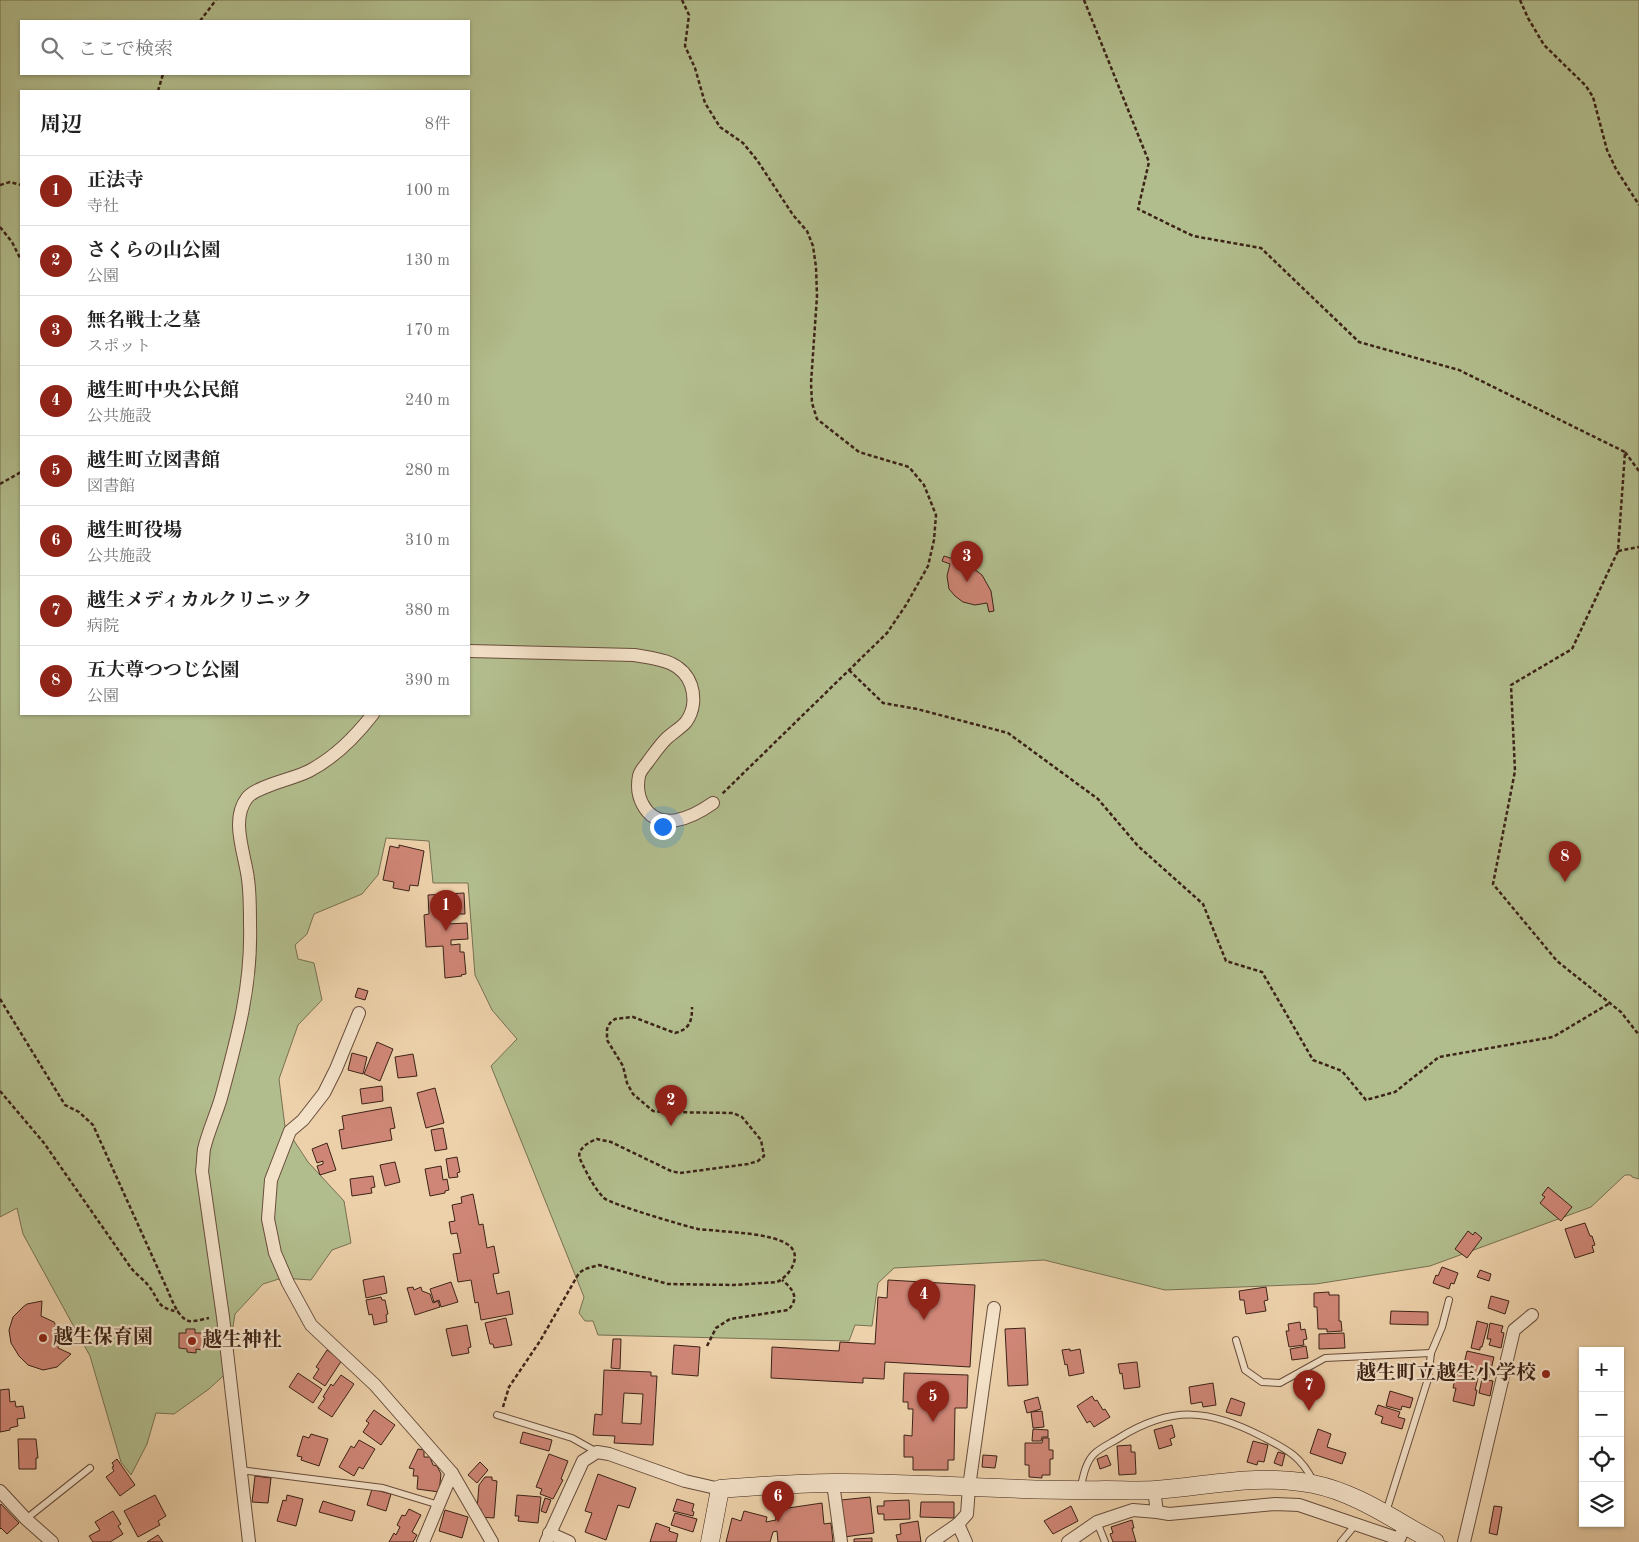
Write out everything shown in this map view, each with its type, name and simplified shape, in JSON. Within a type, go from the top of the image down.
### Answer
[{"type":"street","points":[[470,650],[634,655],[661,660],[675,665],[685,672],[690,683],[694,693],[693,707],[686,722],[666,740],[639,774],[638,793],[650,815],[659,820],[672,821],[696,815],[713,803]]},
{"type":"street","points":[[250,1542],[223,1317],[202,1171],[204,1149],[216,1114],[243,1013],[250,970],[248,879],[239,822],[241,808],[248,797],[258,790],[309,772],[334,755],[372,715]]},
{"type":"street","points":[[359,1013],[324,1093],[303,1120],[290,1131],[271,1180],[268,1219],[275,1253],[288,1283],[311,1325],[375,1385],[452,1473],[492,1542]]},
{"type":"street","points":[[932,1542],[958,1524],[967,1514],[969,1487],[994,1308]]},
{"type":"street","points":[[1464,1542],[1514,1330],[1532,1315]]},
{"type":"street","points":[[569,1542],[547,1538],[583,1461],[597,1452],[685,1481],[720,1489],[833,1483],[1080,1491],[1154,1490],[1234,1480],[1269,1479],[1314,1484],[1335,1490],[1366,1503],[1435,1542]]},
{"type":"street","points":[[423,1542],[452,1473]]},
{"type":"street","points":[[833,1483],[841,1542]]},
{"type":"street","points":[[710,1542],[720,1489]]},
{"type":"street","points":[[1154,1490],[1157,1512]]},
{"type":"street","points":[[0,1491],[26,1519],[52,1542]]},
{"type":"street","points":[[1068,1542],[1096,1522],[1133,1510],[1169,1514],[1275,1504],[1299,1505],[1399,1539],[1405,1526]]},
{"type":"street","points":[[958,1524],[966,1542]]},
{"type":"lane","points":[[1386,1514],[1428,1379],[1430,1353],[1442,1327],[1448,1300]]},
{"type":"lane","points":[[1236,1340],[1245,1370],[1262,1382],[1280,1383],[1325,1358],[1430,1353]]},
{"type":"lane","points":[[1080,1491],[1087,1463],[1094,1454],[1129,1432],[1159,1419],[1179,1414],[1195,1414],[1219,1418],[1251,1431],[1282,1447],[1302,1462],[1314,1484]]},
{"type":"lane","points":[[499,1415],[572,1438],[597,1452]]},
{"type":"lane","points":[[26,1519],[90,1468]]},
{"type":"lane","points":[[240,1470],[383,1488],[439,1505]]},
{"type":"lane","points":[[1096,1522],[1105,1542]]},
{"type":"lane","points":[[1341,1542],[1356,1524]]},
{"type":"path","points":[[201,20],[216,0]]},
{"type":"path","points":[[682,0],[689,16],[685,46],[695,68],[705,103],[720,127],[743,144],[757,160],[807,232],[813,246],[817,296],[811,383],[812,403],[817,419],[843,441],[860,452],[909,467],[924,485],[936,515],[934,540],[928,566],[906,605],[887,633],[713,803]]},
{"type":"path","points":[[1084,0],[1149,162],[1138,209],[1193,236],[1261,248],[1359,342],[1460,370],[1625,452],[1639,471]]},
{"type":"path","points":[[1520,0],[1544,45],[1586,86],[1593,97],[1607,150],[1616,170],[1639,205]]},
{"type":"path","points":[[158,90],[164,75]]},
{"type":"path","points":[[0,185],[10,182],[20,185]]},
{"type":"path","points":[[0,227],[12,242],[20,258]]},
{"type":"path","points":[[1625,452],[1618,551],[1572,649],[1511,685],[1515,771],[1493,884],[1557,961],[1621,1012],[1639,1035]]},
{"type":"path","points":[[0,484],[20,473]]},
{"type":"path","points":[[1618,551],[1639,547]]},
{"type":"path","points":[[849,670],[883,703],[917,709],[1008,733],[1098,799],[1138,846],[1203,904],[1226,961],[1262,972],[1313,1060],[1342,1070],[1366,1100],[1395,1092],[1439,1057],[1553,1037],[1610,1003]]},
{"type":"path","points":[[0,999],[65,1105],[79,1112],[93,1125],[168,1291],[183,1318],[190,1321],[223,1317]]},
{"type":"path","points":[[499,1415],[509,1387],[540,1341],[579,1273],[585,1269],[599,1265],[668,1284],[734,1285],[777,1282],[782,1280],[795,1262],[795,1252],[789,1245],[777,1239],[698,1229],[605,1199],[594,1184],[579,1156],[580,1150],[591,1141],[597,1139],[611,1142],[671,1171],[680,1173],[748,1164],[758,1161],[764,1156],[762,1140],[742,1116],[733,1113],[653,1111],[633,1094],[627,1082],[624,1066],[607,1040],[607,1028],[610,1022],[615,1019],[633,1017],[675,1033],[682,1032],[690,1026],[692,1007]]},
{"type":"path","points":[[0,1091],[44,1143],[131,1268],[148,1285],[157,1302],[168,1310],[179,1312]]},
{"type":"path","points":[[707,1346],[716,1328],[730,1319],[788,1310],[793,1305],[793,1290],[782,1280]]},
{"type":"green space","points":[[0,0],[1639,0],[1639,1179],[1631,1175],[1625,1175],[1591,1207],[1430,1266],[1316,1284],[1165,1290],[1044,1260],[894,1268],[878,1283],[872,1326],[855,1325],[849,1341],[598,1335],[593,1321],[585,1321],[579,1313],[584,1297],[491,1066],[517,1039],[492,1010],[475,975],[468,883],[433,883],[429,841],[386,838],[378,875],[362,894],[314,914],[307,934],[295,945],[298,959],[314,963],[322,1000],[298,1025],[279,1079],[285,1127],[308,1162],[344,1201],[351,1243],[332,1250],[311,1280],[282,1278],[263,1284],[235,1314],[231,1339],[234,1366],[209,1389],[174,1414],[156,1413],[147,1444],[131,1475],[121,1462],[90,1356],[23,1234],[17,1208],[0,1217]]},
{"type":"building","points":[[944,556],[966,563],[982,575],[991,591],[994,611],[989,612],[987,603],[975,605],[963,602],[955,596],[949,589],[947,576],[950,564],[942,561]]},
{"type":"building","points":[[399,845],[424,851],[418,886],[410,885],[409,891],[393,888],[394,882],[383,880],[390,846],[399,848]]},
{"type":"building","points":[[464,893],[465,914],[451,914],[451,918],[447,918],[447,924],[467,923],[468,939],[451,940],[451,945],[460,944],[460,952],[464,952],[466,974],[445,978],[443,946],[426,947],[424,915],[429,914],[428,895]]},
{"type":"building","points":[[358,988],[368,991],[365,1000],[355,997]]},
{"type":"building","points":[[377,1042],[393,1049],[380,1081],[364,1074]]},
{"type":"building","points":[[352,1053],[367,1057],[363,1074],[348,1070]]},
{"type":"building","points":[[413,1054],[417,1076],[398,1078],[395,1057]]},
{"type":"building","points":[[382,1086],[383,1101],[362,1104],[360,1089]]},
{"type":"building","points":[[435,1088],[444,1123],[426,1128],[417,1093]]},
{"type":"building","points":[[391,1107],[395,1128],[390,1129],[392,1140],[342,1149],[339,1130],[344,1129],[342,1116]]},
{"type":"building","points":[[443,1128],[447,1149],[435,1151],[431,1130]]},
{"type":"building","points":[[327,1143],[336,1170],[320,1175],[317,1166],[323,1164],[323,1161],[317,1163],[312,1149]]},
{"type":"building","points":[[457,1157],[460,1172],[457,1173],[458,1177],[449,1178],[446,1159]]},
{"type":"building","points":[[395,1162],[400,1182],[385,1186],[380,1165]]},
{"type":"building","points":[[441,1166],[443,1180],[447,1179],[449,1190],[445,1191],[445,1193],[430,1196],[425,1169]]},
{"type":"building","points":[[373,1176],[375,1187],[371,1188],[372,1193],[352,1196],[350,1179]]},
{"type":"building","points":[[1548,1187],[1572,1207],[1561,1221],[1540,1203],[1545,1197],[1542,1195]]},
{"type":"building","points":[[473,1194],[479,1225],[483,1224],[487,1248],[494,1246],[499,1273],[493,1274],[497,1294],[509,1291],[513,1314],[481,1320],[478,1302],[475,1303],[471,1280],[458,1282],[453,1254],[461,1253],[457,1233],[451,1234],[449,1222],[455,1221],[452,1205],[462,1203],[461,1197]]},
{"type":"building","points":[[1585,1223],[1595,1245],[1592,1246],[1594,1252],[1575,1258],[1565,1229]]},
{"type":"building","points":[[1468,1231],[1473,1235],[1475,1232],[1482,1238],[1467,1258],[1455,1249]]},
{"type":"building","points":[[1442,1267],[1458,1273],[1454,1284],[1451,1283],[1449,1289],[1433,1283]]},
{"type":"building","points":[[1480,1270],[1491,1274],[1489,1281],[1477,1277]]},
{"type":"building","points":[[384,1276],[387,1293],[366,1298],[363,1280]]},
{"type":"building","points":[[888,1280],[975,1285],[970,1367],[885,1362],[884,1379],[863,1378],[863,1383],[771,1378],[772,1347],[839,1351],[840,1342],[875,1344],[878,1297],[887,1298]]},
{"type":"building","points":[[451,1282],[458,1302],[441,1307],[439,1300],[434,1302],[430,1289]]},
{"type":"building","points":[[413,1287],[414,1290],[421,1287],[422,1291],[430,1294],[433,1303],[438,1301],[440,1307],[415,1315],[407,1288]]},
{"type":"building","points":[[1266,1287],[1268,1300],[1264,1301],[1266,1311],[1246,1314],[1244,1300],[1240,1300],[1239,1291]]},
{"type":"building","points":[[1329,1292],[1329,1295],[1339,1295],[1339,1321],[1341,1321],[1342,1331],[1327,1332],[1327,1329],[1318,1329],[1317,1307],[1314,1307],[1314,1293]]},
{"type":"building","points":[[1491,1296],[1509,1301],[1505,1314],[1488,1308]]},
{"type":"building","points":[[381,1297],[382,1300],[385,1300],[388,1314],[386,1315],[387,1322],[374,1325],[372,1314],[369,1315],[366,1300]]},
{"type":"building","points":[[42,1301],[41,1316],[54,1322],[61,1336],[58,1348],[71,1354],[57,1367],[43,1370],[28,1365],[19,1356],[11,1343],[9,1330],[13,1317],[23,1307],[27,1304]]},
{"type":"building","points":[[1391,1311],[1428,1312],[1428,1325],[1390,1324]]},
{"type":"building","points":[[506,1318],[512,1345],[494,1348],[493,1344],[490,1344],[485,1323]]},
{"type":"building","points":[[1477,1321],[1488,1324],[1480,1350],[1471,1348]]},
{"type":"building","points":[[1300,1322],[1301,1330],[1305,1329],[1307,1339],[1303,1340],[1304,1345],[1289,1347],[1286,1331],[1289,1331],[1288,1324]]},
{"type":"building","points":[[1490,1323],[1503,1326],[1501,1332],[1504,1333],[1501,1348],[1489,1345],[1491,1339],[1487,1339]]},
{"type":"building","points":[[467,1325],[471,1347],[468,1348],[469,1353],[452,1356],[446,1329]]},
{"type":"building","points":[[1025,1328],[1028,1385],[1008,1386],[1005,1329]]},
{"type":"building","name":"越生神社","points":[[186,1329],[195,1329],[195,1333],[204,1333],[204,1350],[196,1349],[196,1353],[187,1352],[187,1349],[179,1348],[179,1333],[186,1333]]},
{"type":"building","points":[[1344,1333],[1345,1348],[1319,1349],[1319,1334]]},
{"type":"building","points":[[613,1339],[621,1339],[620,1369],[611,1368]]},
{"type":"building","points":[[674,1345],[700,1347],[698,1376],[672,1374]]},
{"type":"building","points":[[1306,1346],[1308,1358],[1292,1360],[1290,1349]]},
{"type":"building","points":[[1070,1349],[1070,1351],[1080,1349],[1084,1373],[1069,1376],[1062,1350]]},
{"type":"building","points":[[327,1350],[342,1360],[325,1386],[313,1378],[319,1369],[316,1367]]},
{"type":"building","points":[[1467,1351],[1494,1357],[1489,1378],[1462,1372]]},
{"type":"building","points":[[1137,1362],[1140,1387],[1124,1389],[1122,1373],[1120,1374],[1118,1364]]},
{"type":"building","points":[[604,1370],[651,1372],[651,1376],[657,1376],[653,1445],[614,1443],[615,1436],[593,1435],[595,1414],[602,1415]],"holes":[[[624,1393],[643,1394],[641,1424],[622,1423]]]},
{"type":"building","points":[[298,1373],[322,1389],[313,1403],[289,1387]]},
{"type":"building","points":[[904,1373],[968,1375],[967,1408],[955,1408],[954,1460],[948,1460],[948,1470],[913,1470],[913,1457],[904,1457],[904,1435],[912,1436],[913,1409],[908,1409],[908,1402],[903,1402]]},
{"type":"building","points":[[1456,1374],[1478,1378],[1474,1406],[1453,1401],[1456,1388],[1453,1388]]},
{"type":"building","points":[[341,1375],[354,1384],[332,1417],[318,1408],[331,1384],[333,1386]]},
{"type":"building","points":[[1482,1379],[1493,1381],[1490,1396],[1479,1393]]},
{"type":"building","points":[[1213,1383],[1216,1405],[1203,1407],[1202,1402],[1191,1404],[1189,1387]]},
{"type":"building","points":[[9,1389],[10,1402],[15,1401],[16,1407],[23,1406],[25,1418],[17,1419],[18,1426],[0,1432],[0,1390]]},
{"type":"building","points":[[1390,1391],[1413,1398],[1410,1408],[1402,1406],[1401,1410],[1386,1406]]},
{"type":"building","points":[[1092,1396],[1110,1417],[1094,1427],[1090,1421],[1087,1423],[1077,1406]]},
{"type":"building","points":[[1038,1397],[1041,1409],[1027,1413],[1024,1401]]},
{"type":"building","points":[[1231,1398],[1245,1403],[1241,1416],[1226,1412]]},
{"type":"building","points":[[1378,1405],[1400,1412],[1398,1417],[1405,1419],[1402,1429],[1381,1423],[1383,1417],[1375,1414]]},
{"type":"building","points":[[374,1410],[395,1425],[381,1445],[363,1432],[369,1423],[366,1421]]},
{"type":"building","points":[[1042,1411],[1044,1427],[1033,1428],[1031,1412]]},
{"type":"building","points":[[1172,1425],[1175,1437],[1170,1439],[1172,1445],[1159,1449],[1154,1430]]},
{"type":"building","points":[[1033,1429],[1048,1430],[1048,1437],[1042,1437],[1041,1441],[1032,1441]]},
{"type":"building","points":[[1318,1429],[1331,1434],[1327,1447],[1346,1453],[1342,1464],[1310,1453]]},
{"type":"building","points":[[523,1432],[552,1440],[549,1451],[520,1443]]},
{"type":"building","points":[[311,1434],[328,1439],[319,1466],[301,1460],[302,1457],[297,1456],[303,1436],[309,1438]]},
{"type":"building","points":[[1043,1438],[1049,1438],[1049,1450],[1053,1450],[1053,1459],[1050,1459],[1050,1475],[1042,1475],[1042,1478],[1029,1477],[1029,1465],[1025,1465],[1025,1443],[1042,1443]]},
{"type":"building","points":[[18,1439],[36,1439],[38,1458],[36,1458],[36,1469],[19,1469]]},
{"type":"building","points":[[359,1440],[375,1449],[363,1469],[359,1467],[354,1476],[339,1467],[351,1446],[354,1448]]},
{"type":"building","points":[[1253,1441],[1268,1445],[1264,1462],[1258,1461],[1257,1465],[1247,1462]]},
{"type":"building","points":[[1131,1445],[1131,1452],[1135,1452],[1136,1474],[1119,1475],[1117,1446]]},
{"type":"building","points":[[418,1449],[424,1450],[424,1457],[430,1457],[433,1465],[437,1466],[441,1474],[439,1492],[417,1489],[418,1476],[413,1476],[414,1469],[409,1468]]},
{"type":"building","points":[[1278,1452],[1285,1454],[1282,1466],[1274,1463]]},
{"type":"building","points":[[549,1454],[568,1461],[561,1479],[563,1480],[553,1499],[540,1494],[542,1489],[536,1487]]},
{"type":"building","points":[[983,1455],[997,1456],[995,1468],[982,1467]]},
{"type":"building","points":[[1107,1455],[1111,1465],[1100,1469],[1097,1459]]},
{"type":"building","points":[[117,1459],[135,1485],[120,1496],[106,1477],[114,1471],[112,1463]]},
{"type":"building","points":[[480,1462],[488,1470],[477,1483],[468,1475]]},
{"type":"building","points":[[598,1474],[636,1488],[629,1508],[618,1505],[606,1540],[585,1532],[592,1513],[585,1511]]},
{"type":"building","points":[[255,1476],[271,1478],[268,1503],[252,1502]]},
{"type":"building","points":[[485,1477],[492,1477],[492,1480],[497,1481],[494,1518],[480,1517],[481,1509],[477,1509],[479,1485]]},
{"type":"building","points":[[372,1489],[391,1494],[386,1511],[367,1505]]},
{"type":"building","points":[[155,1495],[166,1516],[158,1521],[160,1525],[138,1537],[124,1511]]},
{"type":"building","points":[[287,1495],[303,1499],[296,1526],[277,1521],[283,1500],[286,1501]]},
{"type":"building","points":[[517,1495],[541,1497],[538,1523],[518,1521],[519,1516],[515,1516]]},
{"type":"building","points":[[870,1497],[874,1533],[844,1537],[841,1500]]},
{"type":"building","points":[[545,1498],[551,1500],[546,1513],[541,1511]]},
{"type":"building","points":[[677,1499],[694,1504],[693,1516],[673,1511]]},
{"type":"building","points":[[909,1500],[910,1519],[884,1520],[884,1514],[878,1514],[877,1506],[884,1506],[884,1501]]},
{"type":"building","points":[[323,1501],[355,1511],[352,1521],[319,1512]]},
{"type":"building","points":[[921,1502],[954,1502],[954,1518],[920,1517]]},
{"type":"building","points":[[822,1503],[824,1524],[831,1523],[833,1542],[778,1542],[777,1531],[773,1532],[770,1542],[726,1542],[732,1518],[741,1521],[744,1511],[767,1517],[766,1522],[776,1520],[775,1510]]},
{"type":"building","points":[[1,1504],[19,1523],[7,1534],[0,1529]]},
{"type":"building","points":[[1071,1506],[1078,1521],[1053,1534],[1044,1521]]},
{"type":"building","points":[[1494,1506],[1502,1507],[1497,1535],[1489,1533]]},
{"type":"building","points":[[409,1509],[421,1515],[412,1532],[417,1535],[413,1542],[389,1542],[394,1533],[396,1535],[400,1527],[397,1525],[402,1515],[405,1516]]},
{"type":"building","points":[[445,1510],[468,1517],[462,1538],[439,1531]]},
{"type":"building","points":[[113,1511],[121,1524],[118,1526],[123,1534],[110,1542],[93,1542],[89,1536],[100,1530],[95,1522]]},
{"type":"building","points":[[675,1513],[697,1519],[693,1532],[671,1525]]},
{"type":"building","points":[[1132,1520],[1136,1542],[1113,1542],[1110,1534],[1113,1533],[1111,1527]]},
{"type":"building","points":[[918,1521],[921,1542],[898,1542],[896,1535],[901,1534],[900,1524]]},
{"type":"building","points":[[656,1523],[670,1528],[669,1531],[678,1534],[676,1542],[650,1542]]},
{"type":"building","points":[[158,1535],[163,1542],[147,1542]]},
{"type":"building","points":[[872,1538],[872,1542],[854,1542],[854,1539]]},
{"type":"place","name":"無名戦士之墓","points":[[967,582]]},
{"type":"place","name":"五大尊つつじ公園","points":[[1565,882]]},
{"type":"place","name":"正法寺","points":[[446,931]]},
{"type":"place","name":"さくらの山公園","points":[[671,1126]]},
{"type":"place","name":"越生町中央公民館","points":[[924,1320]]},
{"type":"place","name":"越生保育園","points":[[43,1338]]},
{"type":"place","name":"越生神社","points":[[192,1341]]},
{"type":"place","name":"越生町立越生小学校","points":[[1546,1374]]},
{"type":"place","name":"越生メディカルクリニック","points":[[1309,1411]]},
{"type":"place","name":"越生町立図書館","points":[[933,1422]]},
{"type":"place","name":"越生町役場","points":[[778,1522]]}]
